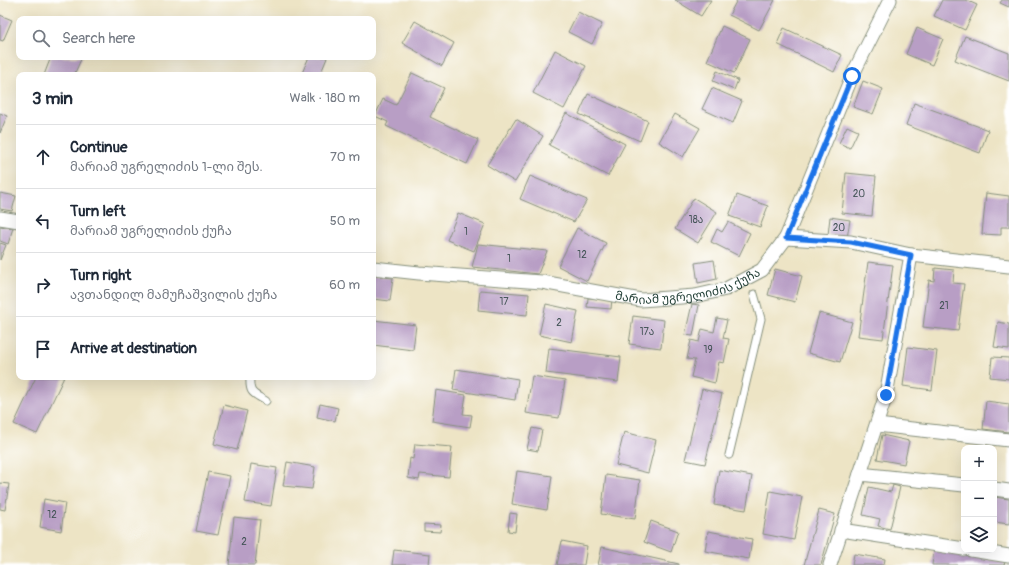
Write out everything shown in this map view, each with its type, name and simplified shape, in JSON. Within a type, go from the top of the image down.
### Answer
[{"type":"street","name":"მარიამ უგრელიძის ქუჩა","points":[[376,268],[542,282],[641,300],[695,296],[726,289],[752,276],[762,270],[786,238],[852,76],[890,0]]},
{"type":"street","points":[[0,218],[16,221]]},
{"type":"street","points":[[786,238],[851,242],[911,255],[1009,266]]},
{"type":"street","points":[[830,565],[886,395],[911,255]]},
{"type":"street","points":[[877,425],[1009,440]]},
{"type":"street","points":[[860,474],[961,485]]},
{"type":"street","points":[[997,489],[1009,491]]},
{"type":"street","points":[[841,530],[961,549]]},
{"type":"street","points":[[990,553],[1009,556]]},
{"type":"lane","points":[[729,455],[761,319],[754,294]]},
{"type":"lane","points":[[250,380],[250,388],[253,393],[266,401]]},
{"type":"building","points":[[675,0],[711,0],[701,16]]},
{"type":"building","points":[[737,0],[775,0],[759,30],[729,15]]},
{"type":"building","points":[[942,0],[966,0],[977,5],[965,30],[934,16]]},
{"type":"building","points":[[1002,0],[1009,0],[1009,7],[1000,3]]},
{"type":"building","points":[[578,12],[602,24],[592,44],[568,32]]},
{"type":"building","points":[[0,15],[12,20],[3,41],[0,40]]},
{"type":"building","points":[[415,21],[454,43],[442,66],[402,43]]},
{"type":"building","points":[[722,26],[750,39],[734,73],[707,61]]},
{"type":"building","points":[[784,28],[842,55],[834,72],[777,44]]},
{"type":"building","points":[[917,28],[943,39],[932,65],[906,54]]},
{"type":"building","points":[[965,36],[1009,53],[1009,81],[955,60]]},
{"type":"building","points":[[555,50],[586,66],[564,109],[533,93]]},
{"type":"building","points":[[50,60],[81,60],[75,72],[45,72]]},
{"type":"building","points":[[308,60],[326,60],[321,72],[302,72]]},
{"type":"building","points":[[717,71],[738,80],[734,90],[713,81]]},
{"type":"building","points":[[412,73],[444,88],[430,117],[478,140],[467,164],[386,126],[388,122],[376,116],[383,99],[396,105]]},
{"type":"building","points":[[863,81],[883,89],[873,114],[853,107]]},
{"type":"building","points":[[712,88],[742,101],[733,123],[702,109]]},
{"type":"building","points":[[588,94],[648,121],[640,141],[579,114]]},
{"type":"building","points":[[914,103],[988,130],[980,153],[906,125]]},
{"type":"building","points":[[0,113],[7,116],[0,133]]},
{"type":"building","points":[[566,113],[625,144],[608,176],[549,145]]},
{"type":"building","points":[[675,114],[700,128],[683,157],[659,142]]},
{"type":"building","points":[[516,119],[543,136],[515,182],[487,165]]},
{"type":"building","points":[[847,126],[858,131],[850,148],[839,143]]},
{"type":"building","points":[[846,173],[876,176],[872,216],[842,213]]},
{"type":"building","points":[[530,176],[587,200],[574,222],[520,199]]},
{"type":"building","points":[[0,193],[16,196],[12,211],[0,209]]},
{"type":"building","points":[[986,193],[1009,196],[1009,227],[1001,227],[1001,235],[982,234]]},
{"type":"building","points":[[737,195],[768,206],[760,227],[729,216]]},
{"type":"building","points":[[694,198],[717,212],[698,243],[675,229]]},
{"type":"building","points":[[458,213],[485,224],[474,251],[447,240]]},
{"type":"building","points":[[830,217],[850,220],[847,238],[828,235]]},
{"type":"building","points":[[728,222],[750,233],[739,256],[711,242],[717,229],[722,232]]},
{"type":"building","points":[[0,226],[13,228],[8,244],[0,241]]},
{"type":"building","points":[[577,228],[606,243],[587,281],[558,266]]},
{"type":"building","points":[[0,243],[6,245],[0,260]]},
{"type":"building","points":[[478,244],[547,251],[538,274],[472,267]]},
{"type":"building","points":[[714,260],[717,279],[698,283],[695,263]]},
{"type":"building","points":[[868,262],[893,265],[883,339],[858,336]]},
{"type":"building","points":[[935,268],[954,270],[953,283],[964,284],[958,331],[923,327],[929,280],[934,281]]},
{"type":"building","points":[[775,269],[802,276],[795,302],[768,295]]},
{"type":"building","points":[[376,276],[393,278],[390,301],[376,299]]},
{"type":"building","points":[[480,290],[529,294],[527,315],[478,310]]},
{"type":"building","points":[[588,298],[612,299],[611,309],[587,307]]},
{"type":"building","points":[[546,304],[578,311],[572,342],[539,335]]},
{"type":"building","points":[[692,304],[699,305],[693,336],[685,335]]},
{"type":"building","points":[[819,313],[852,322],[840,362],[808,353]]},
{"type":"building","points":[[633,316],[664,320],[661,348],[629,344]]},
{"type":"building","points":[[717,318],[727,320],[723,338],[729,339],[724,363],[719,362],[715,383],[691,377],[695,360],[687,359],[691,340],[699,342],[702,329],[714,332]]},
{"type":"building","points":[[376,320],[416,325],[413,350],[376,345]]},
{"type":"building","points":[[998,322],[1009,324],[1009,349],[994,347]]},
{"type":"building","points":[[908,347],[937,351],[932,390],[903,386]]},
{"type":"building","points":[[549,348],[621,357],[618,382],[546,373]]},
{"type":"building","points":[[992,357],[1009,358],[1009,379],[990,377]]},
{"type":"building","points":[[456,369],[518,379],[515,400],[453,390]]},
{"type":"building","points":[[532,376],[565,381],[559,418],[526,413]]},
{"type":"building","points":[[35,380],[63,380],[37,434],[14,424]]},
{"type":"building","points":[[702,389],[722,394],[705,464],[685,460]]},
{"type":"building","points":[[436,390],[466,395],[463,414],[472,415],[470,427],[432,421]]},
{"type":"building","points":[[986,401],[1009,404],[1009,432],[983,429]]},
{"type":"building","points":[[320,404],[338,408],[335,421],[317,417]]},
{"type":"building","points":[[224,405],[247,411],[237,450],[214,444]]},
{"type":"building","points":[[532,428],[542,430],[538,451],[527,449]]},
{"type":"building","points":[[624,432],[656,440],[648,473],[616,465]]},
{"type":"building","points":[[882,435],[909,441],[904,464],[877,459]]},
{"type":"building","points":[[415,444],[452,447],[449,477],[420,474],[419,480],[408,478],[410,458],[413,459]]},
{"type":"building","points":[[287,462],[315,467],[312,489],[283,486]]},
{"type":"building","points":[[251,464],[277,468],[271,506],[245,502]]},
{"type":"building","points":[[719,470],[752,476],[746,510],[714,505]]},
{"type":"building","points":[[517,471],[552,476],[547,510],[512,504]]},
{"type":"building","points":[[208,472],[230,476],[218,535],[196,531]]},
{"type":"building","points":[[606,475],[640,480],[635,519],[601,514]]},
{"type":"building","points":[[0,483],[9,484],[5,510],[0,509]]},
{"type":"building","points":[[893,485],[900,487],[890,529],[878,526],[880,519],[863,515],[869,487],[891,492]]},
{"type":"building","points":[[770,491],[802,497],[794,540],[763,534]]},
{"type":"building","points":[[997,497],[1009,499],[1009,524],[997,522]]},
{"type":"building","points":[[44,499],[65,503],[61,531],[40,527]]},
{"type":"building","points":[[819,510],[835,514],[821,565],[804,565]]},
{"type":"building","points":[[510,513],[517,514],[515,532],[508,531]]},
{"type":"building","points":[[234,517],[260,520],[255,565],[229,565]]},
{"type":"building","points":[[651,521],[678,531],[671,552],[644,542]]},
{"type":"building","points":[[424,524],[441,525],[440,532],[424,531]]},
{"type":"building","points":[[708,531],[752,539],[749,559],[705,551]]},
{"type":"building","points":[[562,541],[587,546],[584,565],[557,565]]},
{"type":"building","points":[[602,547],[679,564],[679,565],[598,565]]},
{"type":"building","points":[[394,550],[430,554],[429,565],[392,565]]},
{"type":"building","points":[[934,550],[1005,562],[1004,565],[932,565]]},
{"type":"building","points":[[854,554],[885,559],[884,565],[852,565]]},
{"type":"route","points":[[852,76],[786,238],[851,242],[911,255],[886,395]]}]
